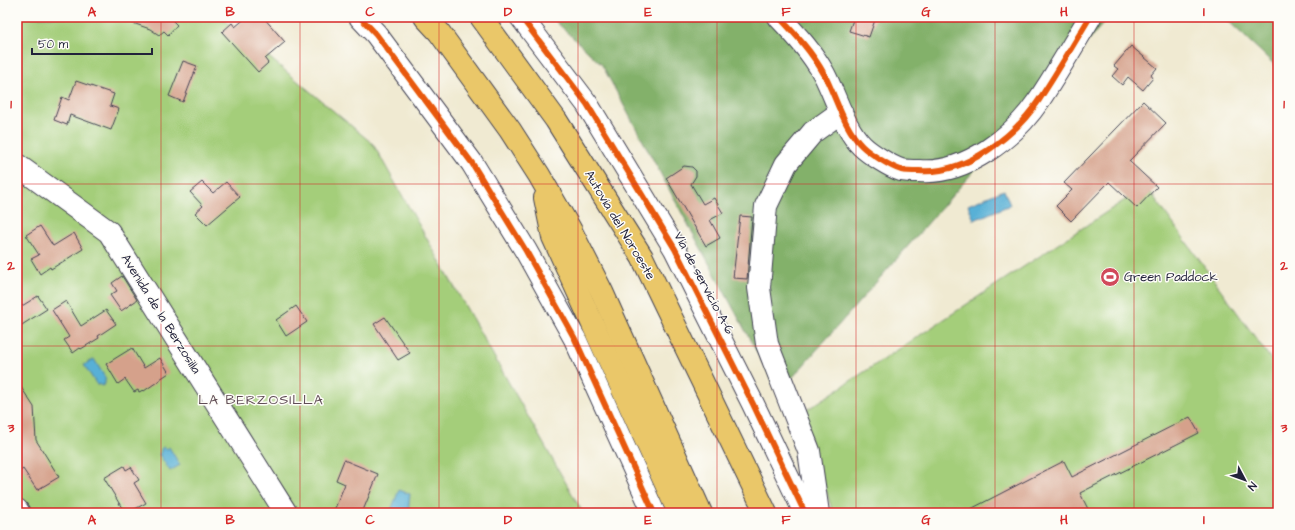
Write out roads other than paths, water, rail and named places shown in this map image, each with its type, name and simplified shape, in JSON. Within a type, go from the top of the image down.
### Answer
[{"type":"highway","points":[[425,17],[439,32],[510,130],[540,175],[570,229],[602,292],[701,513]]},
{"type":"highway","name":"Autovía del Noroeste","points":[[480,17],[556,120],[642,257],[766,513]]},
{"type":"highway","points":[[540,175],[553,237],[679,513]]},
{"type":"street","points":[[360,17],[376,34],[472,163],[526,251],[575,339],[654,513]]},
{"type":"street","name":"Vía de servicio A-6","points":[[521,17],[587,104],[675,249],[753,404],[805,513]]},
{"type":"street","points":[[779,17],[802,41],[823,73],[852,135],[862,147],[900,170],[929,172],[954,167],[976,158],[1011,133],[1038,101],[1090,17]]},
{"type":"street","points":[[818,513],[809,451],[766,344],[759,288],[766,206],[786,164],[813,132],[841,112]]},
{"type":"street","name":"Avenida de la Berzosilla","points":[[17,165],[109,232],[286,513]]},
{"type":"water","points":[[1004,190],[1010,205],[974,220],[968,205]]},
{"type":"water","points":[[94,359],[106,379],[105,384],[102,386],[97,385],[84,365]]},
{"type":"water","points":[[163,447],[167,449],[169,447],[180,465],[170,471],[159,454]]},
{"type":"water","points":[[399,490],[410,494],[408,513],[390,513]]},
{"type":"place","name":"Green Paddock","points":[[1110,277]]},
{"type":"district","name":"LA BERZOSILLA","points":[[261,400]]}]
